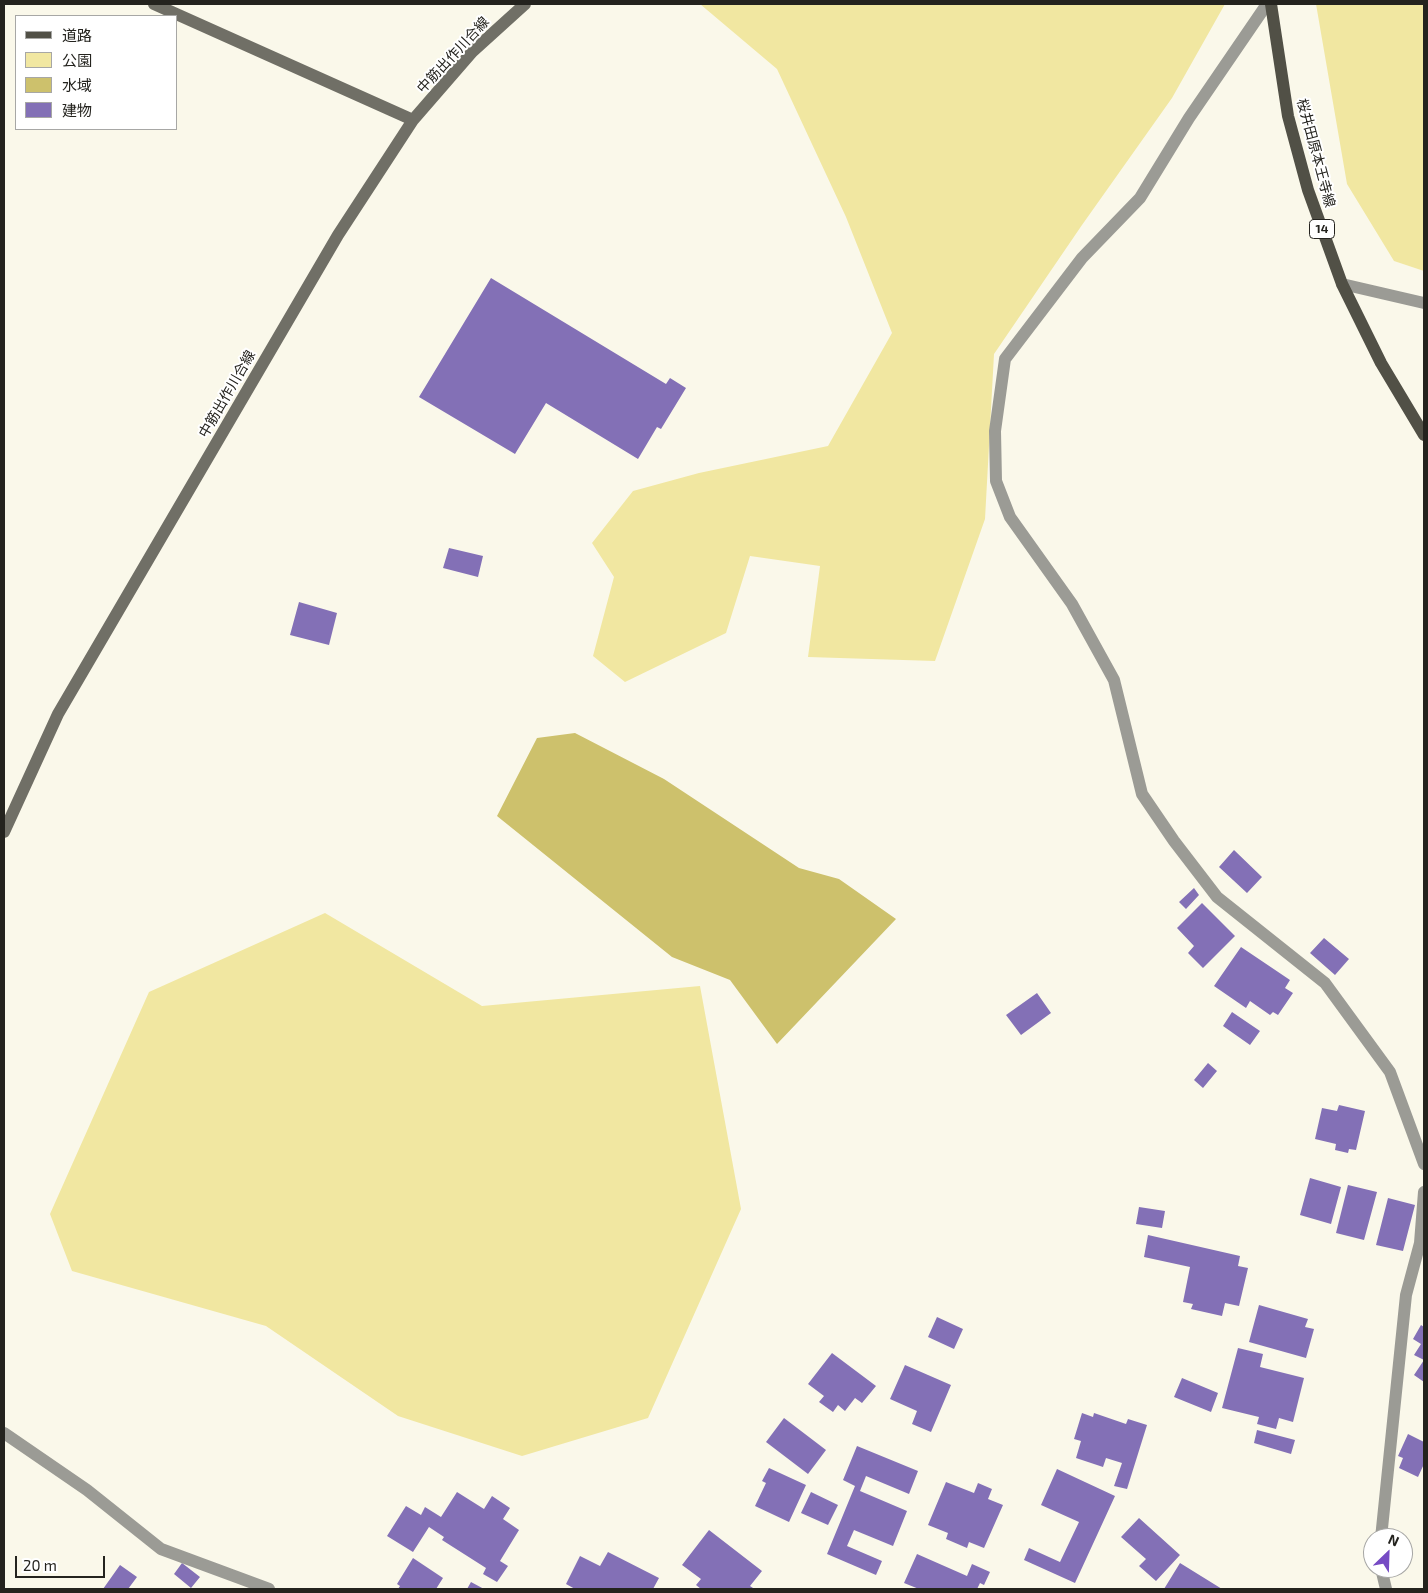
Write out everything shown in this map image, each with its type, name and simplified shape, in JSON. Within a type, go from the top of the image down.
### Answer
[{"type":"main road","points":[[154,4],[414,120]]},
{"type":"main road","name":"中筋出作川合線","points":[[4,832],[58,714],[338,235],[414,120],[472,52],[525,4]]},
{"type":"main road","name":"桜井田原本王寺線","points":[[1271,4],[1288,116],[1308,190],[1342,284],[1381,363],[1424,435]]},
{"type":"street","points":[[1267,4],[1189,118],[1140,198],[1082,258],[1005,359],[995,432],[996,481],[1010,517],[1072,604],[1114,680],[1142,794],[1174,841],[1217,897],[1325,983],[1390,1072],[1424,1164]]},
{"type":"street","points":[[1342,284],[1424,303]]},
{"type":"street","points":[[1382,1528],[1406,1295],[1420,1243],[1424,1192]]},
{"type":"street","points":[[4,1433],[88,1490],[161,1549],[269,1589]]},
{"type":"green space","points":[[700,4],[1225,4],[1172,98],[994,354],[985,519],[935,661],[808,657],[820,566],[750,556],[726,633],[625,682],[593,656],[614,577],[592,543],[633,491],[699,473],[828,446],[892,333],[846,217],[777,69]]},
{"type":"green space","points":[[1316,4],[1424,4],[1424,271],[1394,261],[1347,184]]},
{"type":"green space","points":[[325,913],[482,1006],[700,986],[741,1209],[648,1418],[522,1456],[398,1416],[266,1326],[72,1271],[50,1214],[149,992]]},
{"type":"water","points":[[575,733],[664,779],[799,868],[839,879],[896,919],[777,1044],[730,980],[672,957],[497,816],[537,738]]},
{"type":"building","points":[[491,278],[666,384],[670,378],[686,388],[661,429],[657,427],[638,459],[546,403],[515,454],[419,397]]},
{"type":"building","points":[[449,548],[483,556],[478,577],[443,568]]},
{"type":"building","points":[[299,602],[337,613],[329,645],[290,635]]},
{"type":"building","points":[[1234,850],[1262,877],[1247,893],[1219,867]]},
{"type":"building","points":[[1194,888],[1199,895],[1186,909],[1179,902]]},
{"type":"building","points":[[1202,903],[1235,936],[1203,968],[1188,953],[1194,946],[1177,928]]},
{"type":"building","points":[[1324,938],[1349,959],[1335,975],[1310,953]]},
{"type":"building","points":[[1241,947],[1290,980],[1285,988],[1293,993],[1278,1015],[1273,1012],[1270,1015],[1250,1001],[1246,1008],[1214,986]]},
{"type":"building","points":[[1037,993],[1051,1013],[1021,1035],[1006,1015]]},
{"type":"building","points":[[1232,1012],[1260,1031],[1250,1045],[1223,1026]]},
{"type":"building","points":[[1208,1063],[1217,1071],[1203,1088],[1194,1080]]},
{"type":"building","points":[[1339,1105],[1365,1111],[1356,1150],[1349,1149],[1348,1153],[1335,1150],[1336,1144],[1315,1139],[1322,1108],[1337,1111]]},
{"type":"building","points":[[1310,1178],[1341,1187],[1331,1224],[1300,1215]]},
{"type":"building","points":[[1348,1185],[1377,1192],[1364,1240],[1336,1233]]},
{"type":"building","points":[[1388,1198],[1415,1205],[1403,1251],[1376,1245]]},
{"type":"building","points":[[1139,1207],[1165,1211],[1162,1228],[1136,1224]]},
{"type":"building","points":[[1148,1235],[1240,1256],[1238,1266],[1248,1268],[1239,1306],[1225,1303],[1222,1316],[1191,1309],[1193,1304],[1183,1302],[1190,1267],[1144,1257]]},
{"type":"building","points":[[1259,1305],[1308,1319],[1305,1327],[1314,1329],[1306,1358],[1249,1342]]},
{"type":"building","points":[[937,1317],[963,1329],[954,1349],[928,1337]]},
{"type":"building","points":[[1421,1325],[1424,1327],[1424,1360],[1414,1355],[1421,1344],[1413,1339]]},
{"type":"building","points":[[1238,1348],[1263,1354],[1260,1367],[1304,1378],[1293,1422],[1279,1418],[1276,1429],[1257,1424],[1259,1417],[1222,1408]]},
{"type":"building","points":[[832,1353],[876,1386],[862,1403],[855,1398],[845,1411],[838,1405],[833,1412],[819,1402],[824,1396],[808,1384]]},
{"type":"building","points":[[1424,1360],[1424,1382],[1414,1375]]},
{"type":"building","points":[[905,1365],[951,1385],[931,1432],[912,1424],[917,1411],[890,1399]]},
{"type":"building","points":[[1182,1378],[1218,1393],[1211,1412],[1174,1397]]},
{"type":"building","points":[[1082,1413],[1093,1417],[1094,1413],[1126,1424],[1128,1419],[1147,1425],[1127,1489],[1114,1486],[1122,1463],[1106,1458],[1103,1467],[1076,1458],[1081,1441],[1074,1439]]},
{"type":"building","points":[[784,1418],[826,1450],[808,1474],[766,1442]]},
{"type":"building","points":[[1257,1430],[1295,1440],[1291,1454],[1254,1443]]},
{"type":"building","points":[[1408,1434],[1424,1442],[1424,1464],[1418,1477],[1399,1468],[1403,1458],[1398,1456]]},
{"type":"building","points":[[857,1446],[918,1471],[909,1494],[866,1476],[860,1491],[907,1511],[893,1546],[854,1530],[847,1546],[882,1561],[876,1575],[827,1554],[855,1486],[843,1480]]},
{"type":"building","points":[[769,1468],[806,1485],[789,1522],[755,1506],[766,1483],[762,1481]]},
{"type":"building","points":[[1057,1469],[1115,1496],[1075,1583],[1024,1560],[1029,1548],[1060,1562],[1079,1522],[1041,1505]]},
{"type":"building","points":[[946,1482],[974,1493],[978,1483],[992,1489],[988,1499],[1003,1505],[984,1548],[969,1542],[967,1548],[946,1539],[948,1533],[928,1525]]},
{"type":"building","points":[[457,1492],[484,1509],[492,1496],[510,1508],[503,1519],[519,1530],[500,1561],[508,1566],[497,1582],[483,1574],[486,1568],[442,1540],[444,1537],[429,1527],[413,1552],[387,1536],[406,1506],[421,1515],[425,1507],[441,1517]]},
{"type":"building","points":[[811,1492],[838,1505],[828,1525],[801,1513]]},
{"type":"building","points":[[1139,1518],[1180,1555],[1156,1581],[1139,1566],[1146,1559],[1121,1537]]},
{"type":"building","points":[[709,1530],[762,1571],[750,1586],[752,1589],[701,1589],[696,1585],[701,1579],[682,1565]]},
{"type":"building","points":[[608,1552],[659,1578],[653,1589],[575,1589],[566,1584],[580,1556],[600,1566]]},
{"type":"building","points":[[917,1554],[967,1576],[972,1564],[990,1572],[984,1585],[980,1583],[977,1589],[919,1589],[904,1583]]},
{"type":"building","points":[[413,1558],[443,1578],[436,1589],[398,1589],[400,1586],[397,1584]]},
{"type":"building","points":[[182,1563],[200,1577],[191,1588],[174,1574]]},
{"type":"building","points":[[1180,1563],[1222,1589],[1164,1589]]},
{"type":"building","points":[[120,1565],[137,1577],[128,1589],[103,1589]]},
{"type":"building","points":[[471,1582],[484,1589],[467,1589]]}]
